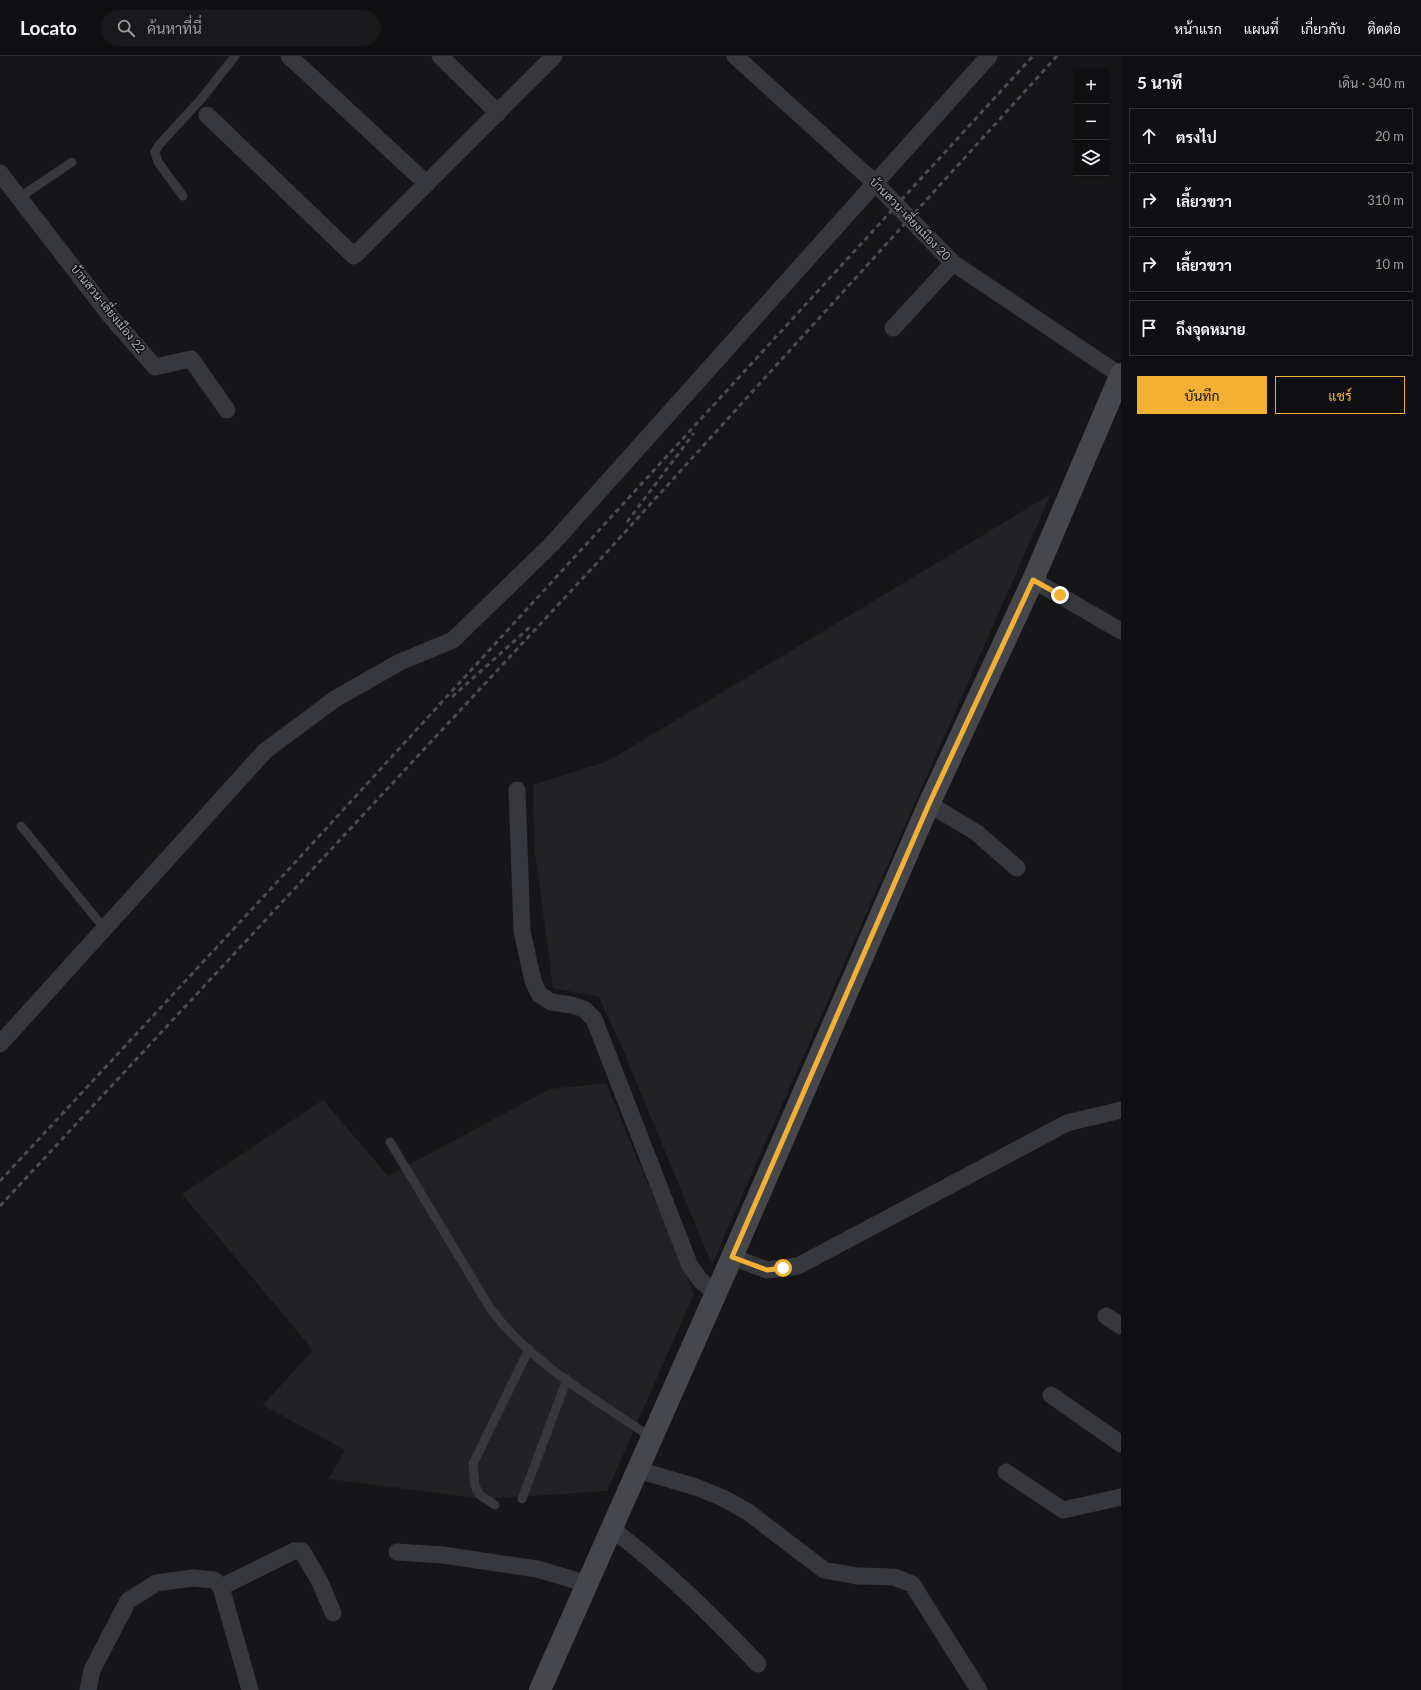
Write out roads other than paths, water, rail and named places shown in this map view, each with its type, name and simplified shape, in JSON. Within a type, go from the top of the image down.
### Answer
[{"type":"street","points":[[289,56],[427,184]]},
{"type":"street","points":[[440,56],[498,113]]},
{"type":"street","points":[[207,115],[354,256],[554,56]]},
{"type":"street","name":"บ้านสวน-เลี่ยงเมือง 20","points":[[735,56],[875,184],[953,264],[1119,386]]},
{"type":"street","points":[[0,1044],[265,751],[335,699],[400,662],[453,640],[552,544],[989,56]]},
{"type":"street","name":"บ้านสวน-เลี่ยงเมือง 22","points":[[0,173],[112,318],[156,367],[191,359],[227,410]]},
{"type":"street","points":[[892,328],[953,264]]},
{"type":"street","points":[[540,1690],[732,1257],[929,804],[1033,580],[1119,386]]},
{"type":"street","points":[[1033,580],[1121,631]]},
{"type":"street","points":[[517,790],[522,931],[533,981],[539,994],[551,1002],[572,1005],[584,1009],[594,1019],[690,1266],[701,1281],[716,1293]]},
{"type":"street","points":[[929,804],[977,833],[1017,868]]},
{"type":"street","points":[[732,1257],[767,1270],[798,1266],[1067,1122],[1121,1110]]},
{"type":"street","points":[[1106,1316],[1121,1326]]},
{"type":"street","points":[[1051,1395],[1121,1444]]},
{"type":"street","points":[[638,1470],[696,1487],[723,1498],[748,1512],[824,1570],[857,1576],[894,1577],[912,1584],[979,1690]]},
{"type":"street","points":[[1006,1472],[1063,1510],[1121,1497]]},
{"type":"street","points":[[612,1529],[647,1556],[698,1602],[758,1664]]},
{"type":"street","points":[[221,1587],[294,1551],[302,1551],[320,1582],[333,1613]]},
{"type":"street","points":[[397,1552],[443,1555],[537,1569],[588,1584]]},
{"type":"street","points":[[88,1690],[92,1670],[128,1601],[156,1583],[193,1578],[214,1580],[221,1587],[250,1690]]},
{"type":"lane","points":[[183,196],[158,162],[155,152],[159,145],[215,82],[235,56]]},
{"type":"lane","points":[[20,197],[72,162]]},
{"type":"lane","points":[[21,826],[104,928]]},
{"type":"lane","points":[[390,1142],[490,1308],[502,1324],[529,1349],[567,1379],[652,1438]]},
{"type":"lane","points":[[495,1505],[480,1495],[475,1486],[473,1464],[529,1349]]},
{"type":"lane","points":[[522,1499],[567,1379]]},
{"type":"railway","points":[[0,1181],[279,880],[1033,56]]},
{"type":"railway","points":[[0,1206],[596,564],[1057,56]]},
{"type":"railway","points":[[627,522],[694,433]]},
{"type":"railway","points":[[452,697],[531,626]]}]
